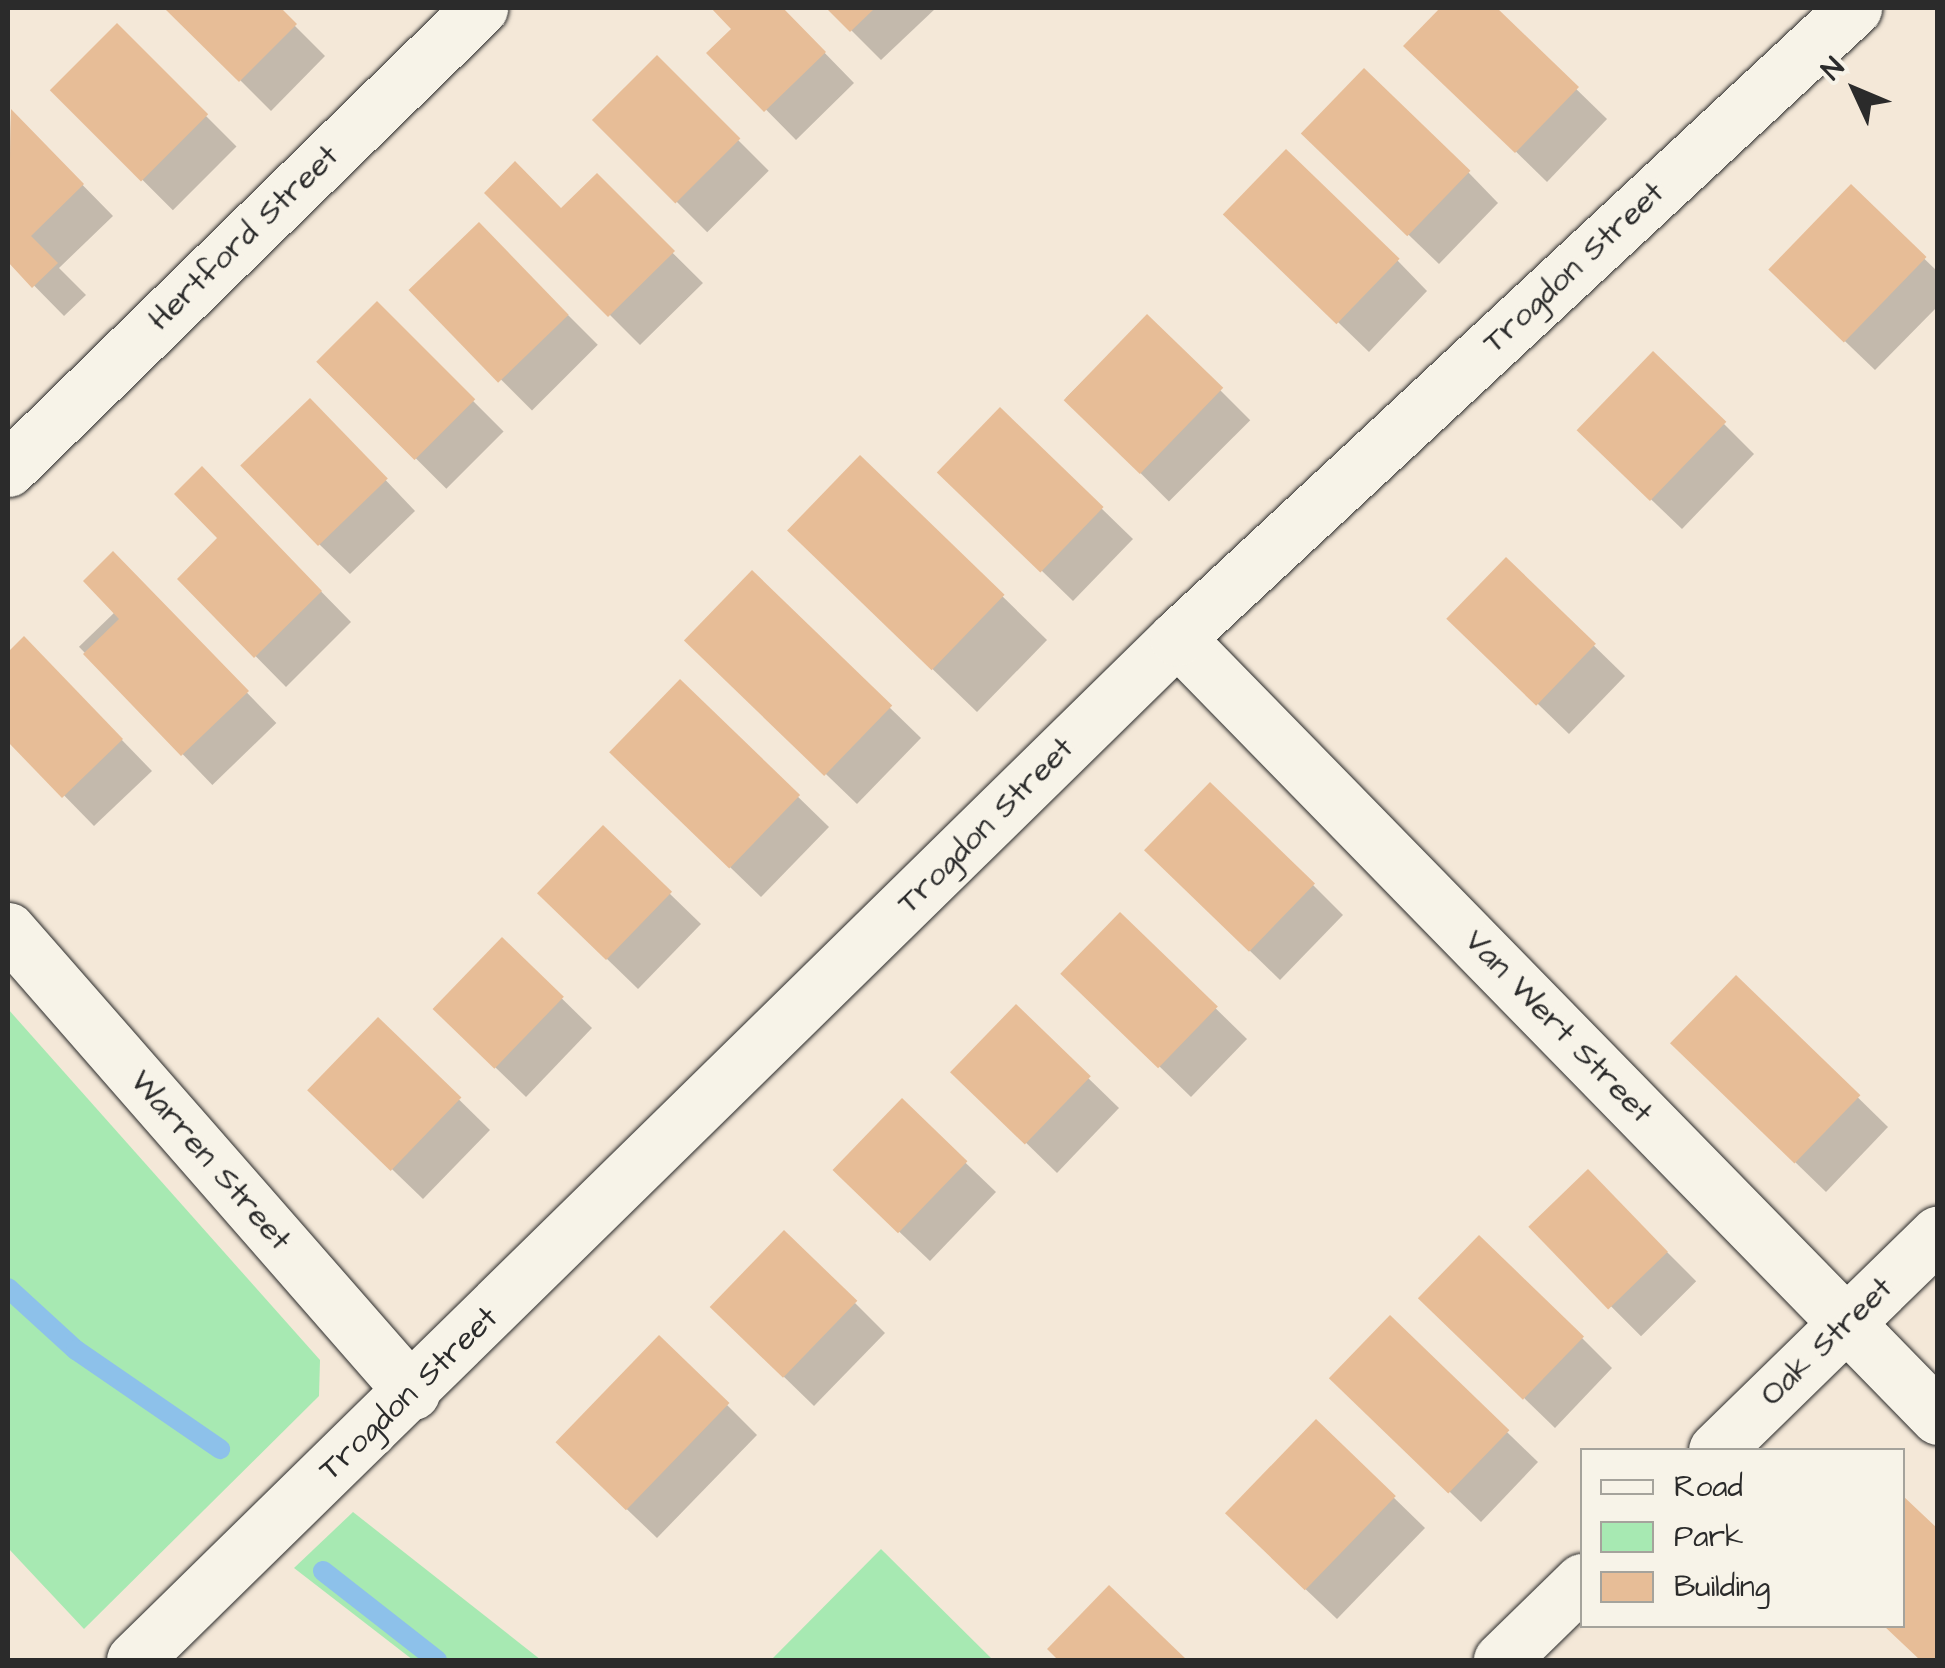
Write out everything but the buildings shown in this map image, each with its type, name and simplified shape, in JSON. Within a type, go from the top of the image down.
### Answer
[{"type":"street","name":"Hertford Street","points":[[8,469],[480,8]]},
{"type":"street","name":"Trogdon Street","points":[[134,1660],[412,1392],[1177,638],[1854,8]]},
{"type":"street","name":"Van Wert Street","points":[[1177,638],[1938,1418]]},
{"type":"street","name":"Warren Street","points":[[8,930],[412,1392]]},
{"type":"street","name":"Oak Street","points":[[1718,1448],[1938,1234]]},
{"type":"street","points":[[1501,1660],[1580,1583]]},
{"type":"green space","points":[[8,1009],[320,1360],[319,1396],[84,1629],[8,1548]]},
{"type":"green space","points":[[353,1512],[541,1660],[413,1660],[294,1568]]},
{"type":"green space","points":[[881,1549],[993,1660],[771,1660]]},
{"type":"waterway","points":[[8,1288],[76,1350],[220,1449]]},
{"type":"waterway","points":[[323,1571],[437,1660]]}]
